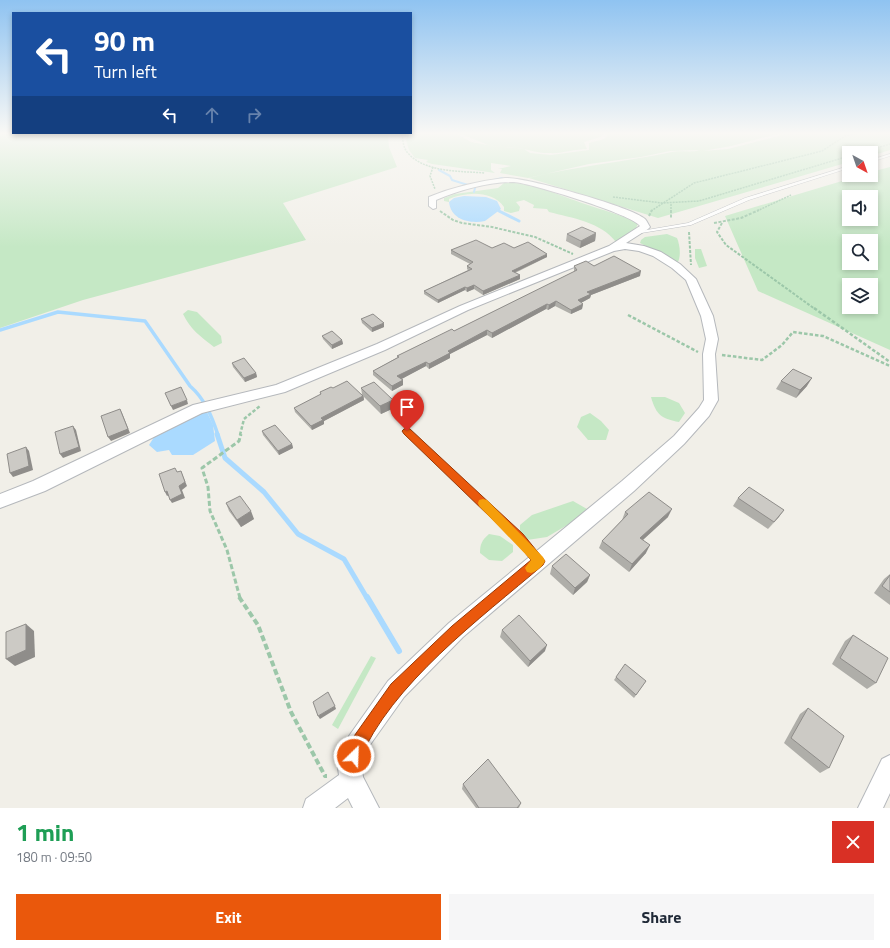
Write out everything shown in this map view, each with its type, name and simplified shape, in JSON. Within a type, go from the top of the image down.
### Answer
[{"type":"street","points":[[0,501],[39,486],[198,409],[280,389],[381,347],[464,308],[612,248],[645,227],[641,220],[624,212],[519,181],[496,181],[446,193],[432,198],[432,206]]},
{"type":"street","points":[[315,808],[350,774],[357,744],[396,688],[456,630],[674,445],[704,412],[710,400],[709,355],[712,339],[707,316],[691,279],[676,266],[657,254],[642,248],[625,246],[612,248]]},
{"type":"street","points":[[870,808],[890,767]]},
{"type":"street","points":[[350,774],[367,808]]},
{"type":"lane","points":[[636,233],[668,229],[689,224],[747,199],[834,172]]},
{"type":"lane","points":[[407,431],[519,538],[539,561]]},
{"type":"path","points":[[431,172],[430,176],[437,196]]},
{"type":"path","points":[[471,172],[489,174]]},
{"type":"path","points":[[645,227],[650,211],[694,183],[743,172]]},
{"type":"path","points":[[610,196],[671,204],[699,201],[797,172]]},
{"type":"path","points":[[691,279],[689,224],[722,223],[741,218],[795,193]]},
{"type":"path","points":[[668,229],[671,220],[671,204]]},
{"type":"path","points":[[432,206],[453,220],[535,237],[584,260]]},
{"type":"path","points":[[722,223],[717,232],[726,245],[890,362]]},
{"type":"path","points":[[628,315],[696,352],[709,355],[762,360],[782,345],[793,332],[823,336],[890,366]]},
{"type":"path","points":[[280,389],[244,419],[239,441],[202,468],[208,486],[210,511],[227,550],[238,595],[258,625],[291,712],[325,776],[350,774]]},
{"type":"green space","points":[[0,172],[382,172],[283,203],[306,240],[83,300],[0,328]]},
{"type":"green space","points":[[501,172],[555,172],[528,178],[500,173]]},
{"type":"green space","points":[[557,172],[816,172],[658,218],[529,178]]},
{"type":"green space","points":[[878,172],[890,172],[890,350],[758,291],[725,216],[842,181],[878,182]]},
{"type":"green space","points":[[504,183],[525,184],[619,215],[638,223],[635,231],[616,242],[610,235],[594,225],[549,212],[547,209],[533,208],[534,205],[524,200],[516,202],[520,207],[519,211],[511,213],[504,211],[504,207],[499,201],[486,195],[463,195],[449,199],[449,202],[444,201],[444,198],[455,194],[498,188]]},
{"type":"green space","points":[[667,234],[677,238],[680,250],[678,262],[640,243],[645,237]]},
{"type":"green space","points":[[695,249],[701,249],[707,266],[699,268],[695,258]]},
{"type":"green space","points":[[188,310],[197,312],[221,336],[222,343],[214,347],[196,332],[183,314]]},
{"type":"green space","points":[[651,397],[665,397],[679,403],[685,413],[679,422],[664,418],[655,408]]},
{"type":"green space","points":[[590,413],[601,421],[609,430],[606,440],[588,440],[577,427],[581,417]]},
{"type":"green space","points":[[573,501],[587,509],[569,524],[547,537],[527,540],[520,532],[520,525],[532,515]]},
{"type":"green space","points":[[489,534],[500,536],[513,545],[513,552],[502,561],[489,560],[480,553],[480,547],[482,542]]},
{"type":"green space","points":[[371,656],[376,658],[338,729],[332,725]]},
{"type":"water","points":[[464,196],[486,197],[497,201],[501,209],[485,221],[473,222],[462,219],[453,213],[449,202],[454,198]]},
{"type":"water","points":[[207,412],[213,425],[215,441],[193,455],[172,455],[169,450],[157,452],[149,445],[158,431],[194,414]]},
{"type":"building","points":[[582,227],[596,233],[581,241],[567,234]]},
{"type":"building","points":[[476,240],[492,248],[504,243],[514,248],[528,242],[547,254],[512,271],[520,275],[483,291],[474,285],[467,288],[465,287],[438,300],[424,291],[472,269],[467,266],[473,262],[451,250]]},
{"type":"building","points":[[614,256],[641,271],[587,292],[591,294],[578,300],[583,304],[571,310],[556,301],[549,305],[547,304],[492,333],[487,330],[448,351],[450,353],[429,364],[426,362],[397,376],[403,380],[392,386],[373,371],[399,357],[397,356],[452,329],[454,331],[577,270],[574,266],[586,261],[594,266]]},
{"type":"building","points":[[373,314],[384,323],[372,328],[361,319]]},
{"type":"building","points":[[332,331],[342,340],[332,345],[322,336]]},
{"type":"building","points":[[244,358],[256,373],[244,378],[232,363]]},
{"type":"building","points":[[793,369],[812,378],[800,390],[781,381]]},
{"type":"building","points":[[347,381],[363,396],[321,418],[323,420],[311,426],[294,408],[321,394],[320,392],[331,387],[333,388]]},
{"type":"building","points":[[374,382],[393,400],[380,406],[361,388]]},
{"type":"building","points":[[181,387],[187,400],[171,406],[165,393]]},
{"type":"building","points":[[120,409],[128,429],[108,437],[101,416]]},
{"type":"building","points":[[275,425],[292,444],[278,451],[262,431]]},
{"type":"building","points":[[73,426],[79,447],[60,454],[55,432]]},
{"type":"building","points":[[26,447],[29,466],[10,473],[7,454]]},
{"type":"building","points":[[175,468],[177,472],[181,471],[185,482],[179,486],[182,494],[170,500],[167,491],[165,492],[159,474]]},
{"type":"building","points":[[749,487],[784,510],[774,522],[738,498]]},
{"type":"building","points":[[649,492],[672,509],[640,538],[650,545],[632,564],[602,541],[628,514],[625,512]]},
{"type":"building","points":[[240,496],[251,511],[237,520],[226,503]]},
{"type":"building","points":[[566,554],[590,575],[575,588],[552,566]]},
{"type":"building","points":[[890,575],[890,592],[882,586]]},
{"type":"building","points":[[519,615],[547,645],[530,661],[502,630]]},
{"type":"building","points":[[26,624],[26,650],[6,659],[6,632]]},
{"type":"building","points":[[853,635],[888,658],[876,683],[840,658]]},
{"type":"building","points":[[625,664],[646,681],[636,695],[616,677]]},
{"type":"building","points":[[328,692],[335,706],[318,716],[313,702]]},
{"type":"building","points":[[808,708],[844,736],[829,768],[791,738]]},
{"type":"building","points":[[488,759],[521,803],[517,808],[479,808],[463,784]]},
{"type":"waterway","points":[[442,172],[450,176],[452,180],[471,186]]},
{"type":"waterway","points":[[494,180],[502,178]]},
{"type":"waterway","points":[[474,192],[475,188]]},
{"type":"waterway","points":[[499,211],[519,221]]},
{"type":"waterway","points":[[0,330],[58,312],[145,321],[190,386],[204,402],[218,435]]},
{"type":"waterway","points":[[217,434],[225,458],[264,492],[298,534],[344,559],[367,598]]},
{"type":"waterway","points":[[367,597],[399,651]]},
{"type":"slow traffic","points":[[483,503],[519,538],[539,561],[531,568]]},
{"type":"route","points":[[354,756],[357,744],[396,688],[456,630],[539,561],[519,538],[407,431]]}]
